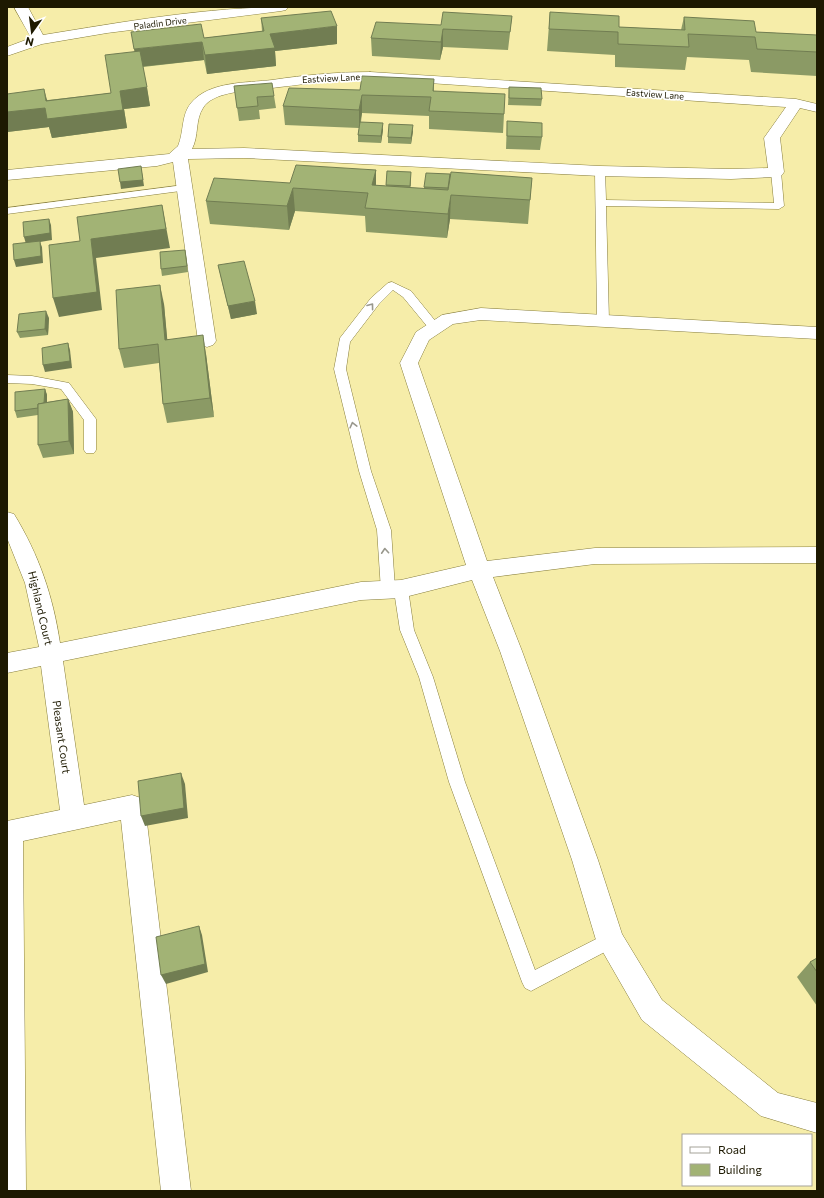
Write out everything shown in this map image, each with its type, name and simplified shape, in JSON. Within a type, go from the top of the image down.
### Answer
[{"type":"street","points":[[20,7],[39,40]]},
{"type":"street","name":"Paladin Drive","points":[[7,52],[39,40],[107,29],[281,7]]},
{"type":"street","name":"Eastview Lane","points":[[180,154],[190,138],[189,125],[194,110],[199,102],[207,97],[218,92],[328,77],[404,78],[796,103],[817,108]]},
{"type":"street","points":[[7,175],[157,161],[180,154],[244,153],[600,171],[731,174],[776,172],[772,138],[796,103]]},
{"type":"street","points":[[180,154],[207,341]]},
{"type":"street","points":[[817,332],[481,314],[448,319],[422,336],[408,363],[479,570],[516,666],[585,860],[610,940],[652,1010],[771,1106],[817,1118]]},
{"type":"street","name":"Highland Court","points":[[7,520],[16,533],[34,572],[51,655]]},
{"type":"street","points":[[7,664],[361,591],[394,589],[479,570],[595,556],[817,555]]},
{"type":"street","name":"Pleasant Court","points":[[51,655],[74,819]]},
{"type":"street","points":[[11,1191],[10,832],[132,806],[176,1191]]},
{"type":"lane","points":[[600,171],[602,203],[603,320]]},
{"type":"lane","points":[[602,203],[779,206],[776,172]]},
{"type":"lane","points":[[7,211],[184,188]]},
{"type":"lane","points":[[435,328],[407,294],[392,284],[375,301],[344,341],[340,369],[365,471],[384,530],[394,589],[407,630],[426,678],[448,744],[457,782],[531,982],[610,940]]},
{"type":"lane","points":[[7,379],[32,380],[65,386],[90,419],[90,450]]},
{"type":"building","points":[[331,11],[337,26],[270,34],[275,48],[205,55],[202,42],[134,49],[131,32],[201,24],[204,38],[264,31],[261,18]]},
{"type":"building","points":[[443,12],[512,16],[510,32],[443,29],[441,42],[371,38],[376,22],[441,25]]},
{"type":"building","points":[[550,12],[619,16],[619,27],[685,30],[684,17],[754,21],[756,32],[817,35],[817,52],[757,49],[755,37],[688,34],[689,47],[618,44],[618,32],[549,29]]},
{"type":"building","points":[[140,51],[147,87],[120,91],[123,110],[47,119],[45,108],[7,112],[7,94],[44,89],[46,101],[111,93],[105,55]]},
{"type":"building","points":[[362,76],[434,79],[433,91],[505,94],[504,114],[429,111],[431,97],[362,95],[359,110],[283,106],[289,88],[360,90]]},
{"type":"building","points":[[272,83],[274,96],[257,97],[258,106],[237,108],[234,86]]},
{"type":"building","points":[[509,87],[541,88],[542,99],[509,98]]},
{"type":"building","points":[[507,121],[542,123],[542,137],[507,136]]},
{"type":"building","points":[[360,122],[383,123],[381,136],[358,135]]},
{"type":"building","points":[[389,124],[413,125],[411,138],[388,137]]},
{"type":"building","points":[[296,165],[376,170],[372,185],[448,190],[451,172],[532,178],[530,200],[451,195],[448,214],[365,208],[368,193],[293,188],[287,206],[206,201],[214,178],[290,183]]},
{"type":"building","points":[[141,166],[143,180],[120,182],[118,169]]},
{"type":"building","points":[[387,171],[411,172],[410,186],[386,185]]},
{"type":"building","points":[[426,173],[450,174],[448,188],[424,187]]},
{"type":"building","points":[[162,205],[166,229],[91,239],[97,292],[53,298],[49,245],[80,241],[77,217]]},
{"type":"building","points":[[49,219],[50,233],[24,237],[23,222]]},
{"type":"building","points":[[40,241],[41,256],[14,260],[13,244]]},
{"type":"building","points":[[185,250],[187,266],[161,269],[160,252]]},
{"type":"building","points":[[244,261],[255,301],[228,306],[218,265]]},
{"type":"building","points":[[160,285],[165,340],[203,335],[210,398],[163,404],[158,344],[119,349],[116,290]]},
{"type":"building","points":[[46,311],[45,329],[17,332],[19,314]]},
{"type":"building","points":[[68,343],[70,361],[43,365],[42,348]]},
{"type":"building","points":[[45,389],[44,403],[38,404],[38,408],[15,411],[15,392]]},
{"type":"building","points":[[68,399],[69,441],[38,445],[38,404]]},
{"type":"building","points":[[181,773],[184,808],[141,816],[138,781]]},
{"type":"building","points":[[199,926],[205,964],[161,975],[156,937]]},
{"type":"building","points":[[817,958],[817,972],[810,962]]}]
